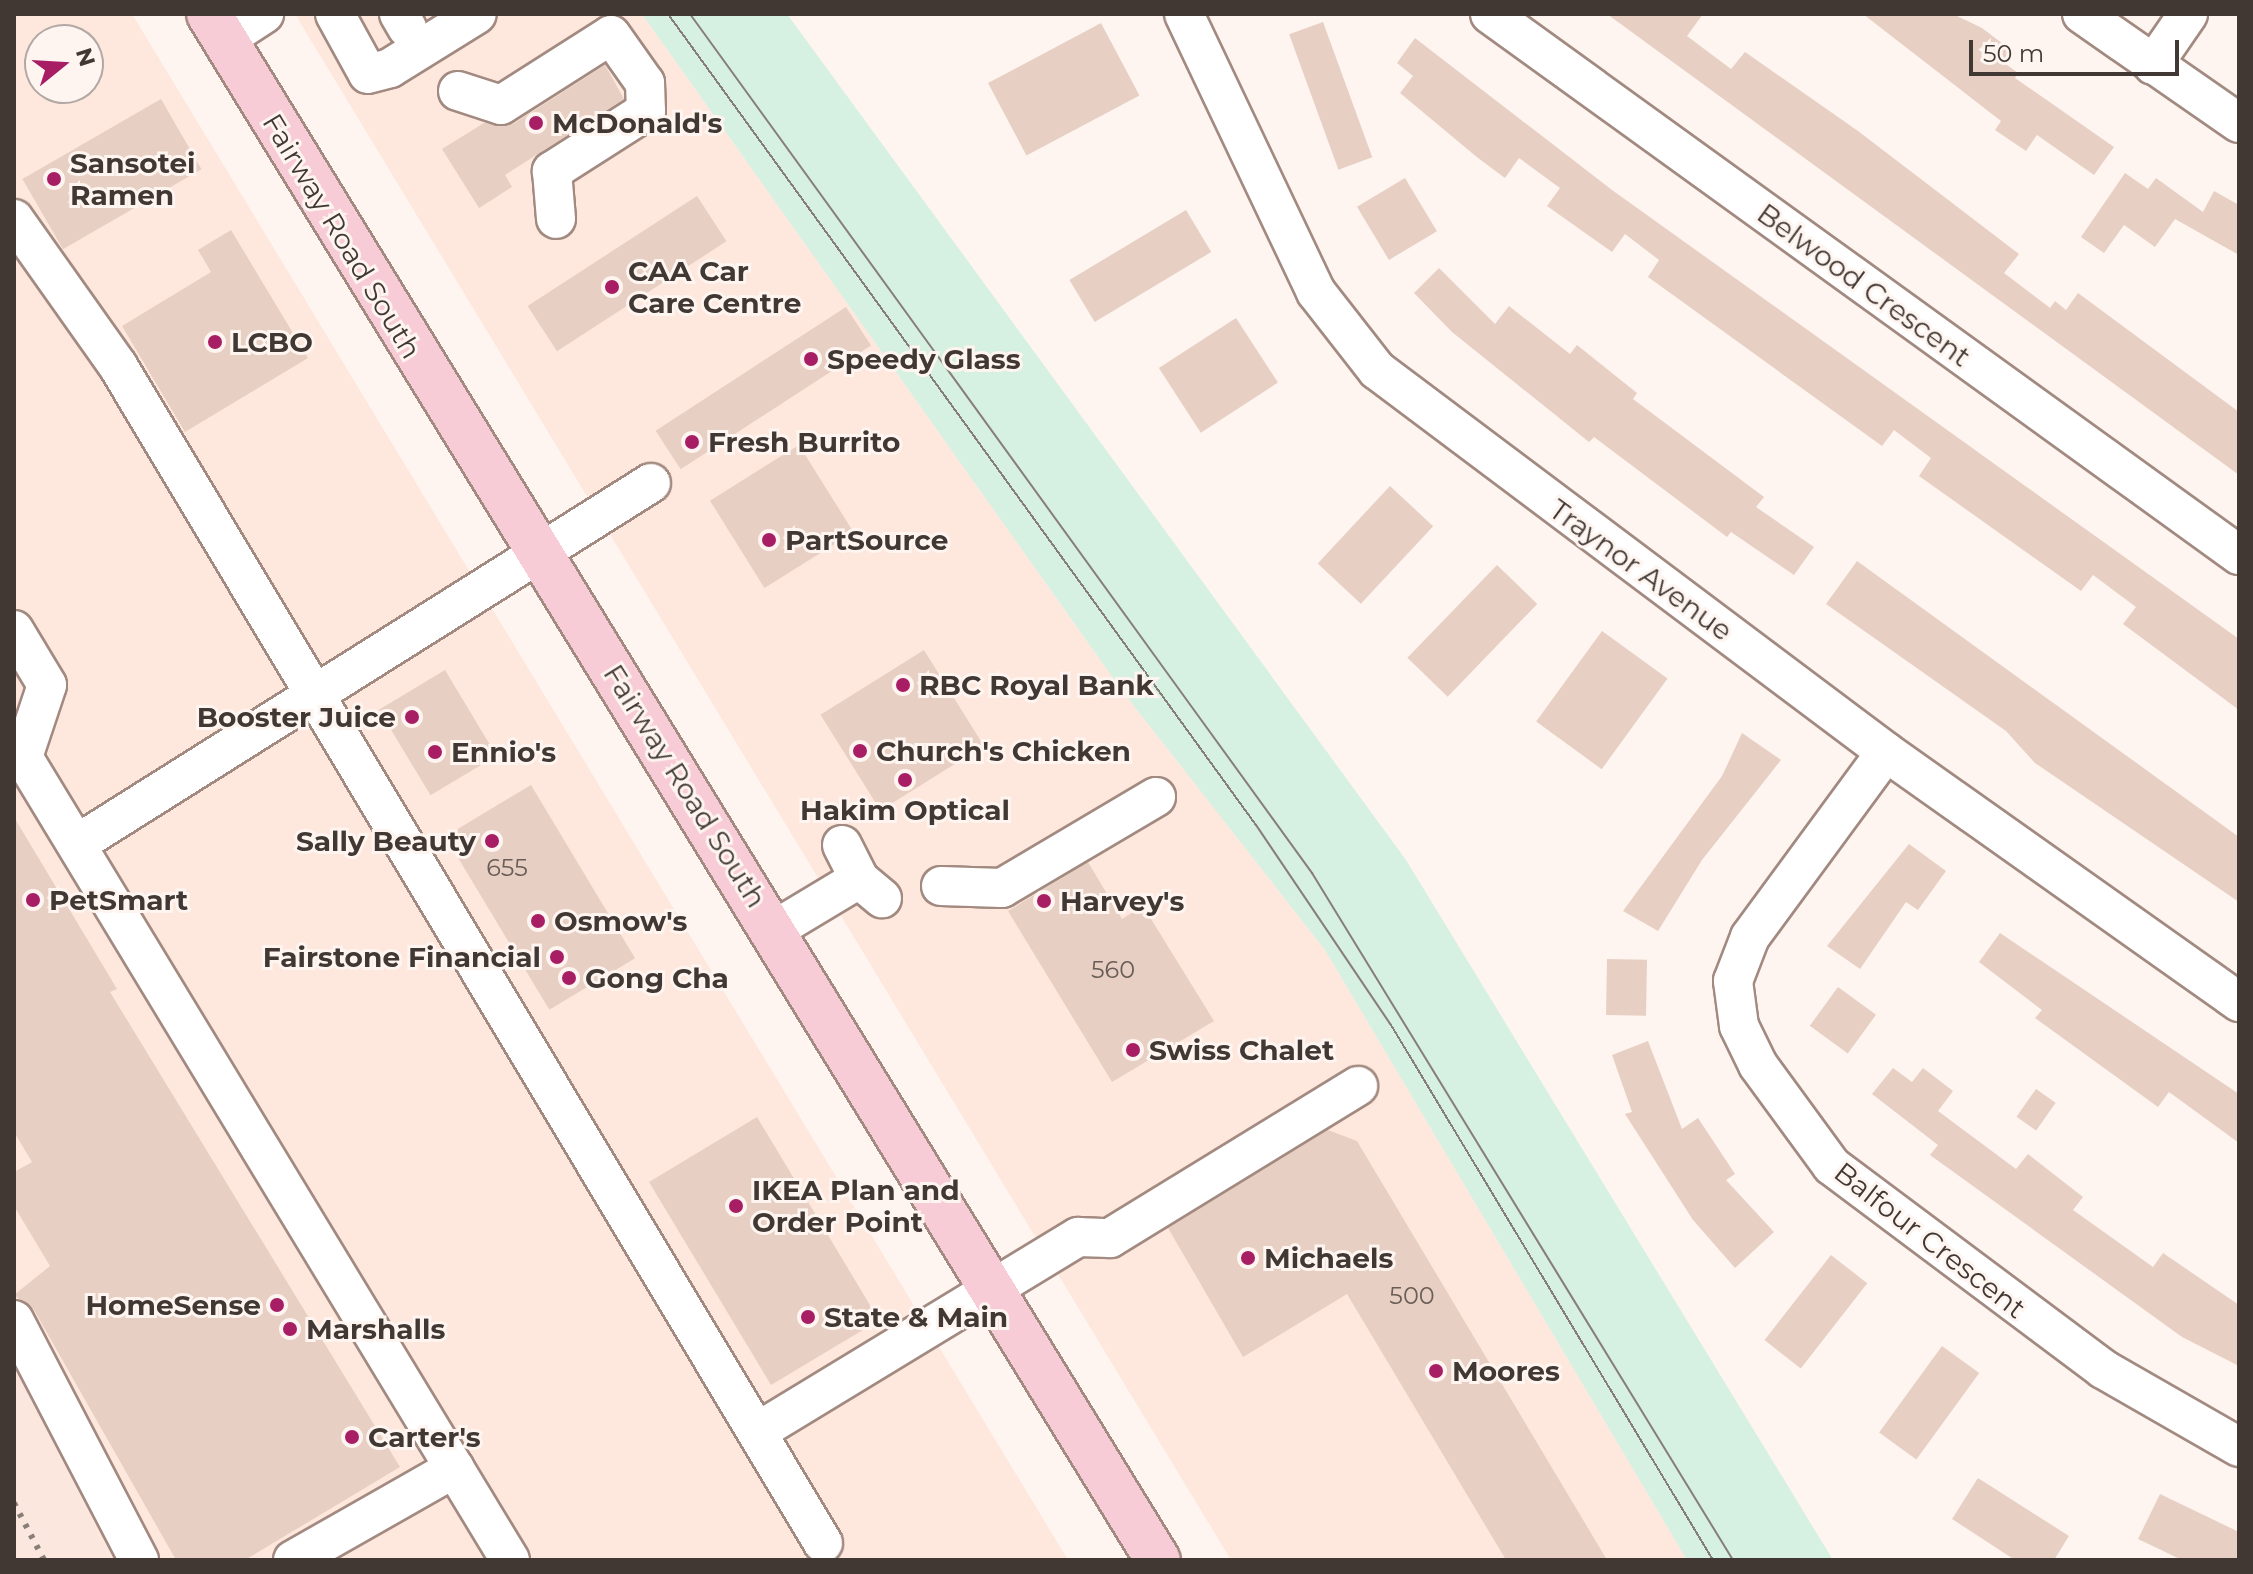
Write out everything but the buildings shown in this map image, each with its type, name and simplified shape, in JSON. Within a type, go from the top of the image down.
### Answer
[{"type":"main road","name":"Fairway Road South","points":[[217,27],[538,553],[774,930],[991,1293],[1158,1560]]},
{"type":"street","points":[[217,27],[264,14]]},
{"type":"street","points":[[335,14],[368,74],[390,68],[477,14]]},
{"type":"street","name":"Traynor Avenue","points":[[1184,14],[1316,292],[1377,370],[1886,752],[2239,1002]]},
{"type":"street","name":"Belwood Crescent","points":[[1490,14],[2239,555]]},
{"type":"street","points":[[2082,14],[2239,123]]},
{"type":"street","points":[[2153,65],[2188,14]]},
{"type":"street","points":[[458,91],[501,105],[611,35],[645,83],[646,111],[552,171],[556,219]]},
{"type":"street","points":[[14,219],[118,366],[823,1543]]},
{"type":"street","points":[[77,844],[651,483]]},
{"type":"street","points":[[14,630],[47,685],[23,757],[510,1560]]},
{"type":"street","name":"Balfour Crescent","points":[[1886,752],[1750,937],[1733,981],[1739,1026],[1758,1065],[1832,1166],[1878,1203],[2103,1369],[2239,1447]]},
{"type":"street","points":[[941,886],[1002,888],[1156,797]]},
{"type":"street","points":[[774,930],[871,889],[842,845]]},
{"type":"street","points":[[757,1432],[991,1293],[1078,1237],[1110,1238],[1358,1086]]},
{"type":"street","points":[[14,1320],[139,1560]]},
{"type":"street","points":[[293,1560],[455,1468]]},
{"type":"shaded area","points":[[14,14],[132,14],[1068,1560],[112,1560],[14,1363]]},
{"type":"shaded area","points":[[295,14],[642,14],[1123,692],[1325,950],[1687,1560],[1231,1560]]},
{"type":"shaded area","points":[[14,1363],[112,1560],[18,1560],[14,1552]]},
{"type":"green space","points":[[642,14],[787,14],[1406,860],[1833,1560],[1687,1560],[1325,950],[1123,692]]},
{"type":"tram line","points":[[668,14],[1256,825],[1391,1025],[1713,1560]]},
{"type":"tram line","points":[[690,14],[1312,873],[1733,1560]]},
{"type":"railway","points":[[14,1503],[44,1560]]},
{"type":"place","name":"McDonald's","points":[[536,123]]},
{"type":"place","name":"Sansotei Ramen","points":[[54,179]]},
{"type":"place","name":"CAA Car Care Centre","points":[[612,287]]},
{"type":"place","name":"LCBO","points":[[215,342]]},
{"type":"place","name":"Speedy Glass","points":[[811,359]]},
{"type":"place","name":"Fresh Burrito","points":[[692,442]]},
{"type":"place","name":"PartSource","points":[[769,540]]},
{"type":"place","name":"RBC Royal Bank","points":[[903,685]]},
{"type":"place","name":"Booster Juice","points":[[412,717]]},
{"type":"place","name":"Church's Chicken","points":[[860,751]]},
{"type":"place","name":"Ennio's","points":[[435,752]]},
{"type":"place","name":"Hakim Optical","points":[[905,780]]},
{"type":"place","name":"Sally Beauty","points":[[492,841]]},
{"type":"place","name":"PetSmart","points":[[33,900]]},
{"type":"place","name":"Harvey's","points":[[1044,901]]},
{"type":"place","name":"Osmow's","points":[[538,921]]},
{"type":"place","name":"Fairstone Financial","points":[[557,957]]},
{"type":"place","name":"Gong Cha","points":[[569,978]]},
{"type":"place","name":"Swiss Chalet","points":[[1133,1050]]},
{"type":"place","name":"IKEA Plan and Order Point","points":[[736,1206]]},
{"type":"place","name":"Michaels","points":[[1248,1258]]},
{"type":"place","name":"HomeSense","points":[[277,1305]]},
{"type":"place","name":"State & Main","points":[[808,1317]]},
{"type":"place","name":"Marshalls","points":[[290,1329]]},
{"type":"place","name":"Moores","points":[[1436,1371]]},
{"type":"place","name":"Carter's","points":[[352,1437]]}]
